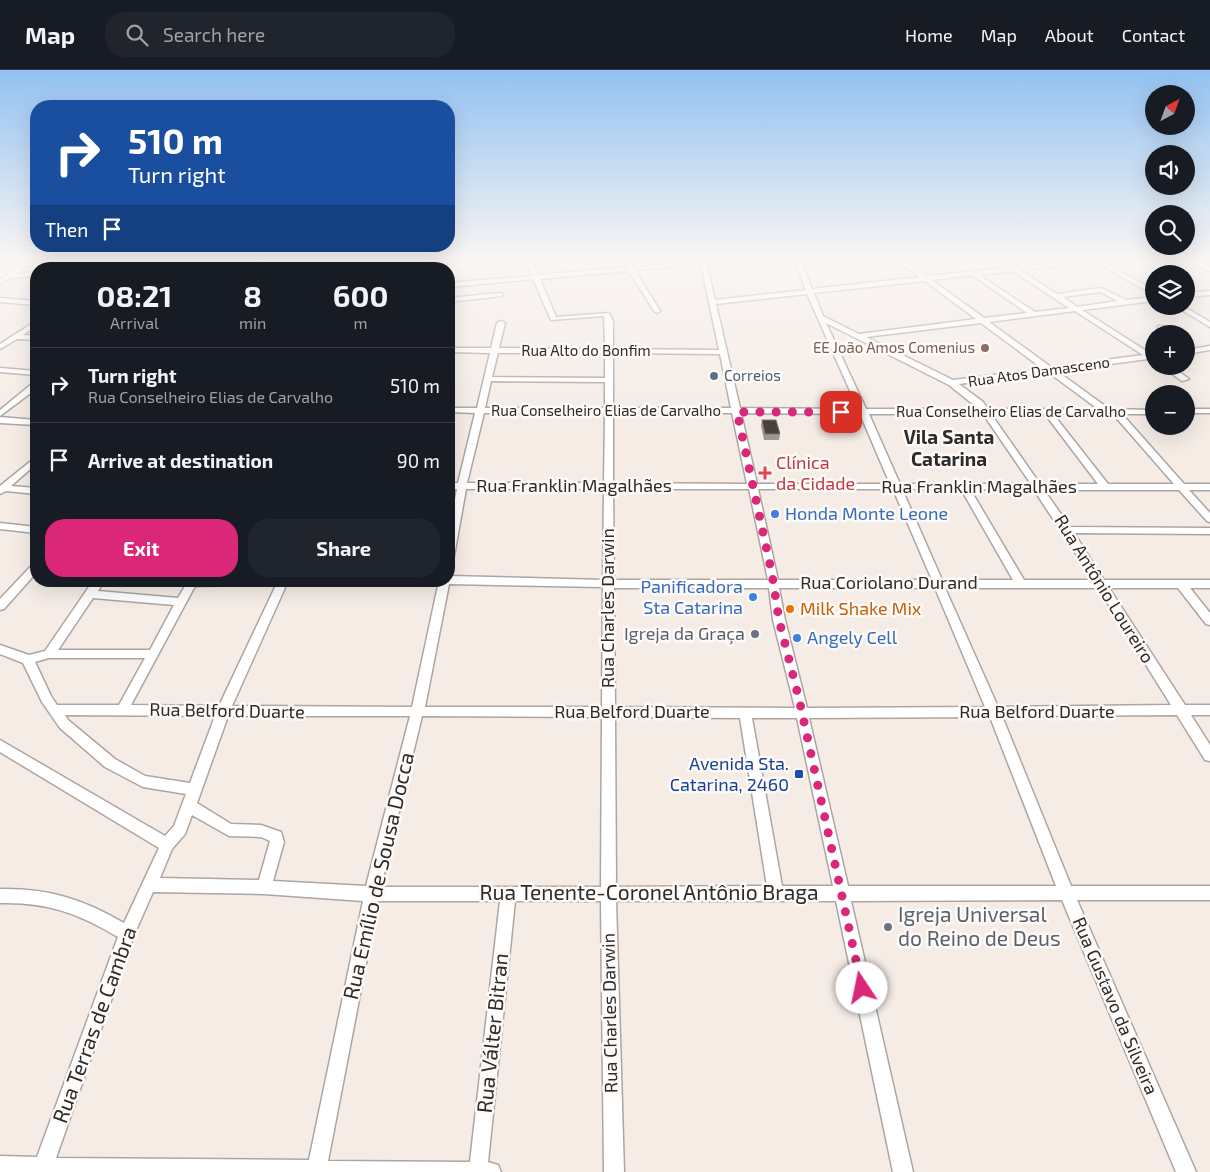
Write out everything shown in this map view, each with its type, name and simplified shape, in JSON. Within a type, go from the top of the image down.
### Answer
[{"type":"street","name":"Rua Charles Darwin","points":[[550,312],[553,319],[607,314],[610,380],[608,486],[608,893],[614,1172]]},
{"type":"street","points":[[715,312],[753,486],[779,620],[802,713],[904,1172]]},
{"type":"street","name":"Rua Gustavo da Silveira","points":[[818,312],[897,487],[994,712],[1067,894],[1186,1172]]},
{"type":"street","points":[[973,312],[1050,370],[1111,412],[1184,487],[1210,519]]},
{"type":"street","points":[[859,336],[1044,312]]},
{"type":"street","points":[[1083,312],[1145,352]]},
{"type":"street","points":[[1193,315],[1210,325]]},
{"type":"street","name":"Rua Atos Damasceno","points":[[820,317],[952,384],[1145,358]]},
{"type":"street","points":[[455,524],[479,410],[501,323]]},
{"type":"street","points":[[0,347],[30,327]]},
{"type":"street","points":[[16,337],[30,338]]},
{"type":"street","name":"Rua Alto do Bonfim","points":[[455,350],[724,352]]},
{"type":"street","points":[[0,370],[30,372]]},
{"type":"street","points":[[1179,375],[1185,379]]},
{"type":"street","points":[[488,379],[610,380]]},
{"type":"street","name":"Rua Antônio Loureiro","points":[[952,384],[977,400],[988,413],[1067,530],[1210,756]]},
{"type":"street","points":[[0,414],[30,390]]},
{"type":"street","name":"Rua Conselheiro Elias de Carvalho","points":[[455,410],[1145,412]]},
{"type":"street","points":[[1195,411],[1210,411]]},
{"type":"street","points":[[1048,413],[1105,487]]},
{"type":"street","points":[[0,420],[30,422]]},
{"type":"street","points":[[2,490],[30,465]]},
{"type":"street","name":"Rua Franklin Magalhães","points":[[455,486],[1210,487]]},
{"type":"street","points":[[964,487],[1020,583]]},
{"type":"street","points":[[2,490],[30,490]]},
{"type":"street","points":[[0,526],[30,529]]},
{"type":"street","points":[[1067,530],[1210,531]]},
{"type":"street","points":[[0,606],[30,574]]},
{"type":"street","name":"Rua Coriolano Durand","points":[[455,580],[608,584],[1210,584]]},
{"type":"street","points":[[1181,584],[1210,621]]},
{"type":"street","points":[[49,654],[95,587]]},
{"type":"street","points":[[123,709],[190,587]]},
{"type":"street","name":"Rua Terras de Cambra","points":[[43,1167],[127,934],[167,845],[180,830],[223,711],[280,587]]},
{"type":"street","name":"Rua Emílio de Sousa Docca","points":[[316,1172],[372,894],[417,713],[443,587]]},
{"type":"street","points":[[91,594],[180,602]]},
{"type":"street","points":[[0,649],[28,660],[49,654],[152,654]]},
{"type":"street","points":[[28,660],[54,710],[71,731],[120,770],[143,781],[194,790]]},
{"type":"street","name":"Rua Belford Duarte","points":[[54,710],[123,709],[417,713],[802,713],[1210,710]]},
{"type":"street","points":[[745,712],[776,893]]},
{"type":"street","points":[[0,745],[167,845]]},
{"type":"street","points":[[189,806],[229,830],[261,832],[276,837],[277,842],[264,887]]},
{"type":"street","name":"Rua Tenente-Coronel Antônio Braga","points":[[148,885],[264,887],[372,894],[1210,893]]},
{"type":"street","name":"Rua Válter Bitran","points":[[478,1172],[508,894]]},
{"type":"street","points":[[0,896],[25,895],[79,906],[127,934]]},
{"type":"street","points":[[0,1165],[316,1172],[491,1172]]},
{"type":"building","points":[[762,420],[776,420],[780,434],[765,434]]},
{"type":"place","name":"EE João Amos Comenius","points":[[985,348]]},
{"type":"place","name":"Correios","points":[[714,376]]},
{"type":"place","name":"Clínica da Cidade","points":[[765,473]]},
{"type":"place","name":"Honda Monte Leone","points":[[775,514]]},
{"type":"place","name":"Panificadora Sta Catarina","points":[[753,597]]},
{"type":"place","name":"Milk Shake Mix","points":[[790,609]]},
{"type":"place","name":"Igreja da Graça","points":[[755,634]]},
{"type":"place","name":"Angely Cell","points":[[797,638]]},
{"type":"place","name":"Avenida Sta. Catarina, 2460","points":[[799,774]]},
{"type":"place","name":"Igreja Universal do Reino de Deus","points":[[888,927]]},
{"type":"district","name":"Vila Santa Catarina","points":[[949,448]]},
{"type":"route","points":[[841,412],[737,412],[772,574],[779,620],[799,699],[862,988]]}]
